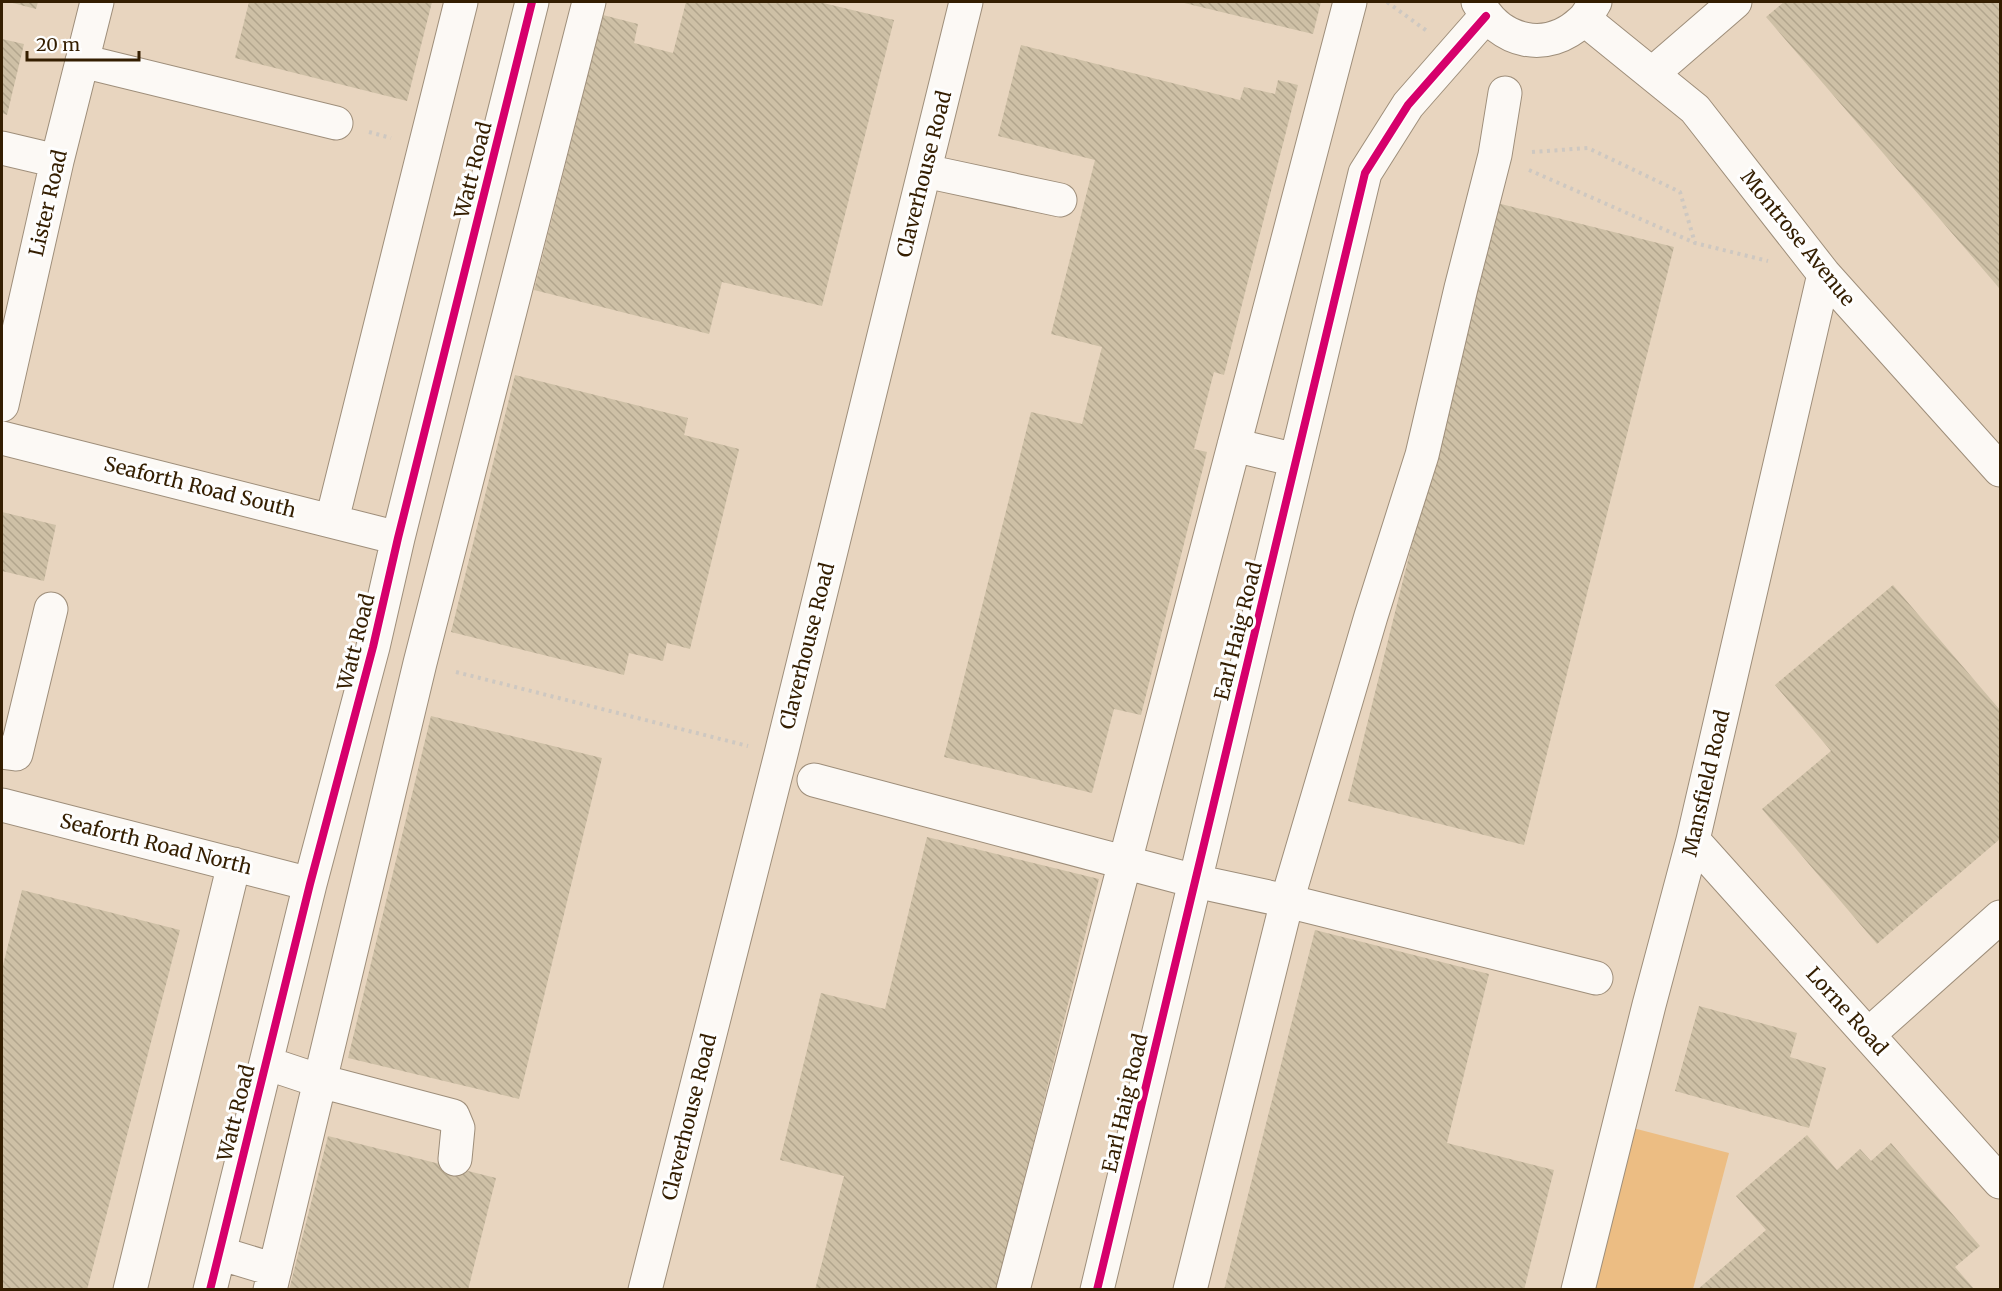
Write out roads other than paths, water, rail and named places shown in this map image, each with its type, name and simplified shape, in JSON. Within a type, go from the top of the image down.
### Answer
[{"type":"street","name":"Lister Road","points":[[2,405],[57,161],[97,2]]},
{"type":"street","points":[[332,520],[423,147],[461,2]]},
{"type":"street","name":"Watt Road","points":[[210,1290],[310,884],[373,647],[398,538],[532,2]]},
{"type":"street","points":[[219,1253],[272,1280],[420,663],[589,2]]},
{"type":"street","name":"Claverhouse Road","points":[[645,1290],[781,754],[966,2]]},
{"type":"street","points":[[1013,1290],[1350,2]]},
{"type":"street","points":[[1653,73],[1735,2]]},
{"type":"street","points":[[1482,9],[1502,31],[1524,40],[1546,40],[1567,33],[1590,10]]},
{"type":"street","name":"Earl Haig Road","points":[[1097,1290],[1365,173],[1408,105],[1482,9]]},
{"type":"street","name":"Montrose Avenue","points":[[1590,10],[1653,73],[1695,109],[1824,274],[2001,470]]},
{"type":"street","points":[[82,61],[336,123]]},
{"type":"street","points":[[1190,1290],[1287,901],[1371,616],[1422,455],[1495,155],[1505,93]]},
{"type":"street","points":[[2,148],[57,161]]},
{"type":"street","points":[[925,171],[1060,200]]},
{"type":"street","name":"Mansfield Road","points":[[1578,1290],[1693,840],[1824,274]]},
{"type":"street","name":"Seaforth Road South","points":[[2,438],[398,538]]},
{"type":"street","points":[[1234,446],[1296,460]]},
{"type":"street","points":[[2,752],[16,754],[51,609]]},
{"type":"street","points":[[373,647],[420,663]]},
{"type":"street","points":[[814,780],[1195,881],[1287,901],[1596,978]]},
{"type":"street","name":"Seaforth Road North","points":[[2,805],[310,884]]},
{"type":"street","name":"Lorne Road","points":[[1693,840],[2001,1182]]},
{"type":"street","points":[[130,1290],[234,864]]},
{"type":"street","points":[[1868,1035],[2001,917]]},
{"type":"street","points":[[266,1063],[320,1081],[453,1116],[458,1128],[455,1159]]}]
